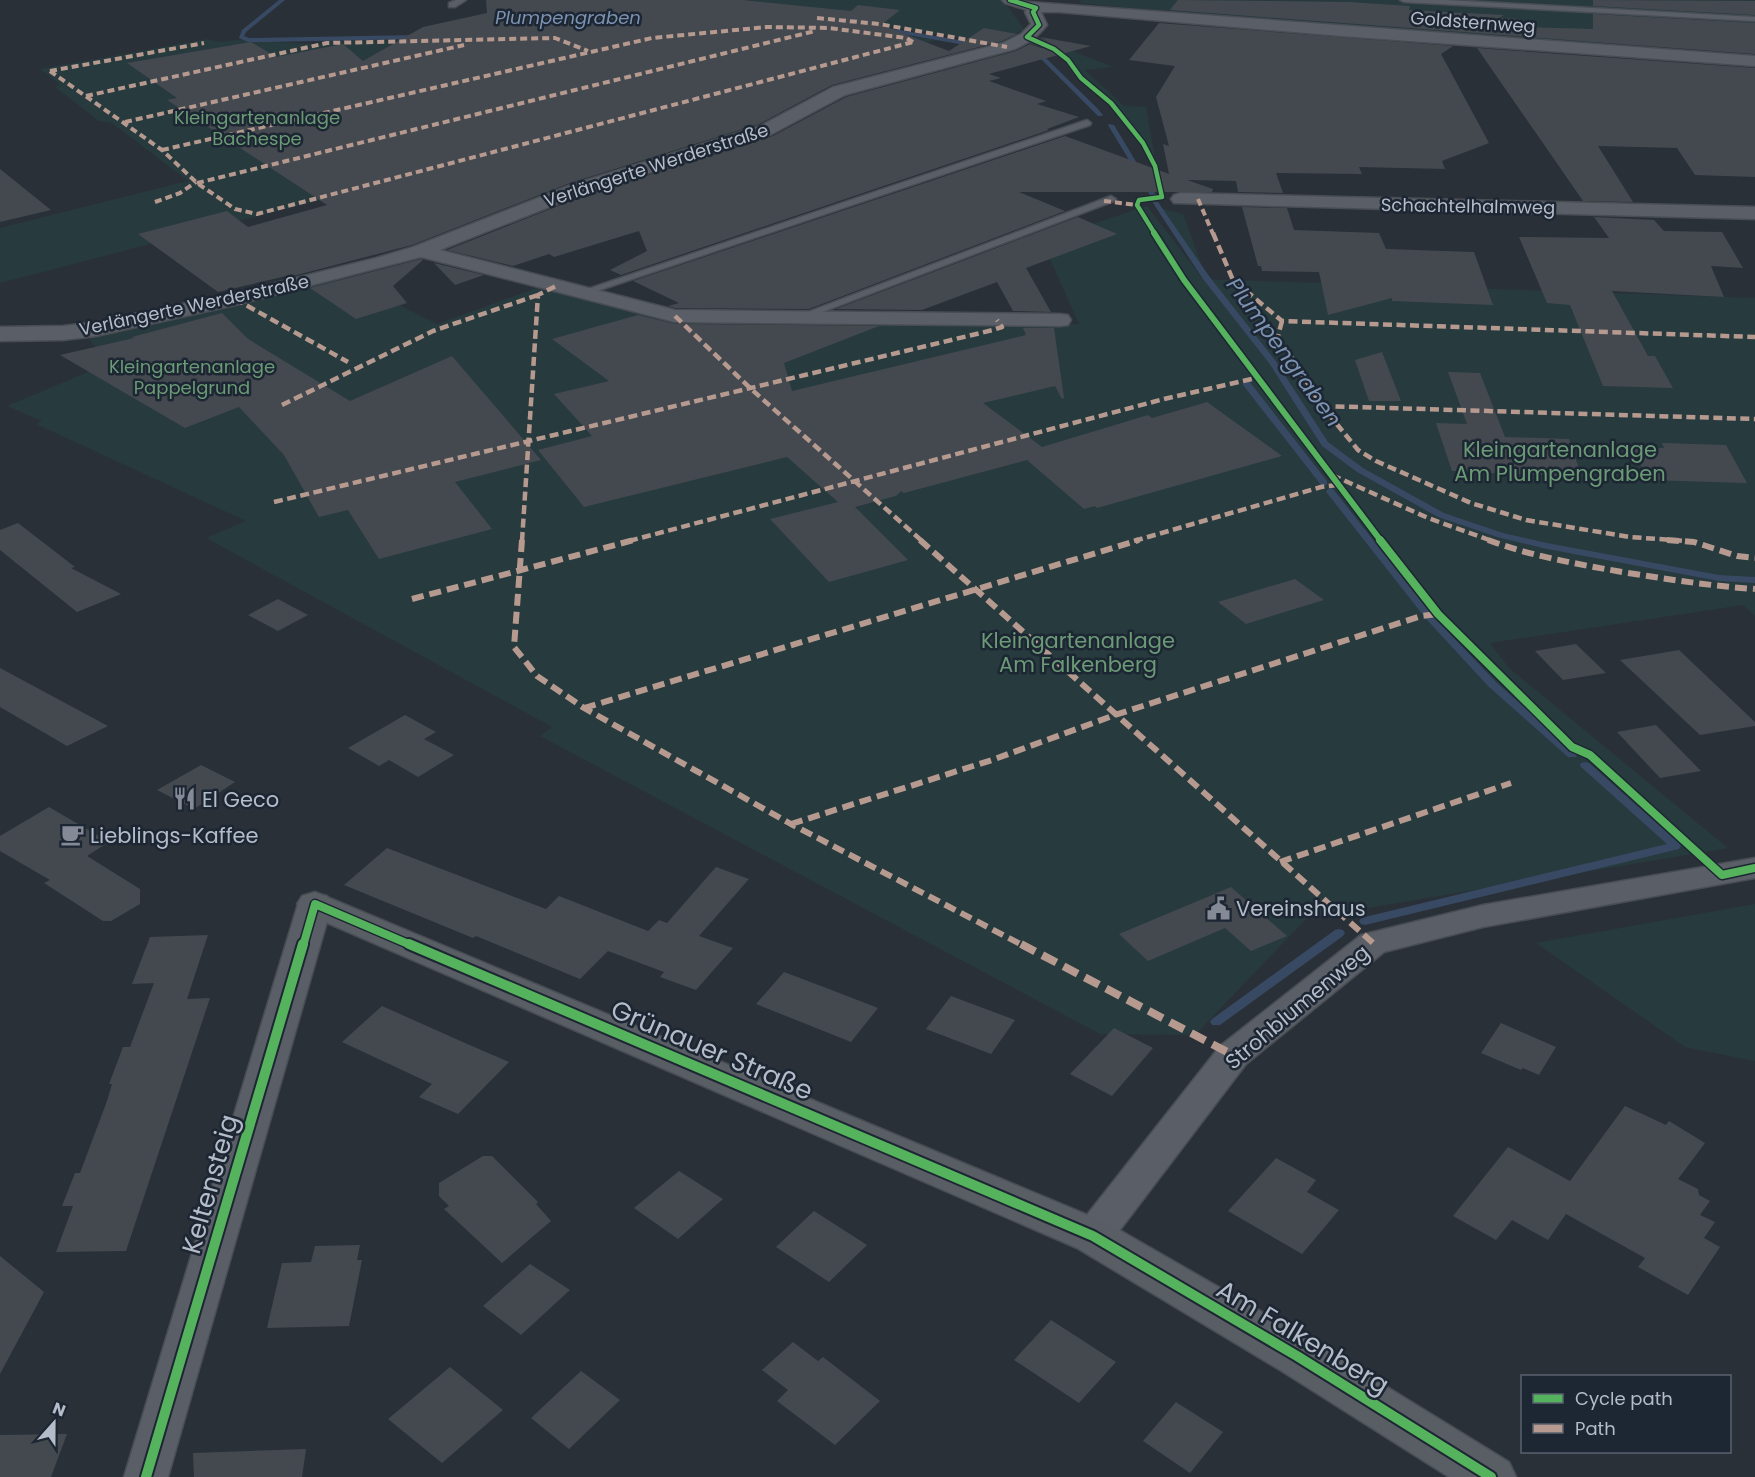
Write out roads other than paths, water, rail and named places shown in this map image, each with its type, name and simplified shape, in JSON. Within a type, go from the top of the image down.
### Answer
[{"type":"street","name":"Goldsternweg","points":[[1010,0],[1035,8],[1059,7],[1341,31],[1755,61]]},
{"type":"street","name":"Verlängerte Werderstraße","points":[[0,334],[63,333],[144,319],[235,299],[420,251],[578,189],[766,130],[839,91],[1035,40],[1039,25],[1033,12],[1035,8]]},
{"type":"street","name":"Schachtelhalmweg","points":[[1181,199],[1755,213]]},
{"type":"street","points":[[420,251],[675,316],[1060,320]]},
{"type":"street","name":"Strohblumenweg","points":[[1093,1236],[1233,1055],[1373,943],[1483,916],[1755,868]]},
{"type":"street","name":"Grünauer Straße","points":[[315,904],[1093,1236]]},
{"type":"street","name":"Keltensteig","points":[[146,1477],[315,904]]},
{"type":"street","name":"Am Falkenberg","points":[[1093,1236],[1297,1356],[1491,1477]]},
{"type":"lane","points":[[452,5],[462,0]]},
{"type":"lane","points":[[1404,0],[1755,19]]},
{"type":"lane","points":[[1531,0],[1538,9]]},
{"type":"lane","points":[[584,292],[1087,123]]},
{"type":"lane","points":[[800,317],[1111,199]]},
{"type":"waterway","name":"Plumpengraben","points":[[282,0],[244,31],[241,37],[248,40],[417,37]]},
{"type":"waterway","name":"Plumpengraben","points":[[887,30],[976,45]]},
{"type":"waterway","name":"Plumpengraben","points":[[1033,53],[1044,59],[1100,115]]},
{"type":"waterway","name":"Plumpengraben","points":[[1111,125],[1153,195]]},
{"type":"waterway","name":"Plumpengraben","points":[[1156,203],[1206,277],[1272,362],[1325,444],[1360,470],[1441,515],[1500,535],[1719,578],[1755,580]]},
{"type":"waterway","points":[[1246,383],[1324,483]]},
{"type":"waterway","points":[[1330,491],[1426,613]]},
{"type":"waterway","points":[[1430,618],[1492,684],[1572,755]]},
{"type":"waterway","points":[[1365,921],[1675,846],[1585,765]]},
{"type":"waterway","points":[[1216,1022],[1339,933]]},
{"type":"place","name":"El Geco","points":[[184,799]]},
{"type":"place","name":"Lieblings-Kaffee","points":[[72,835]]},
{"type":"place","name":"Vereinshaus","points":[[1218,908]]},
{"type":"park label","name":"Kleingartenanlage Bachespe","points":[[257,127]]},
{"type":"park label","name":"Kleingartenanlage Pappelgrund","points":[[192,376]]},
{"type":"park label","name":"Kleingartenanlage Am Plumpengraben","points":[[1560,461]]},
{"type":"park label","name":"Kleingartenanlage Am Falkenberg","points":[[1078,652]]}]
